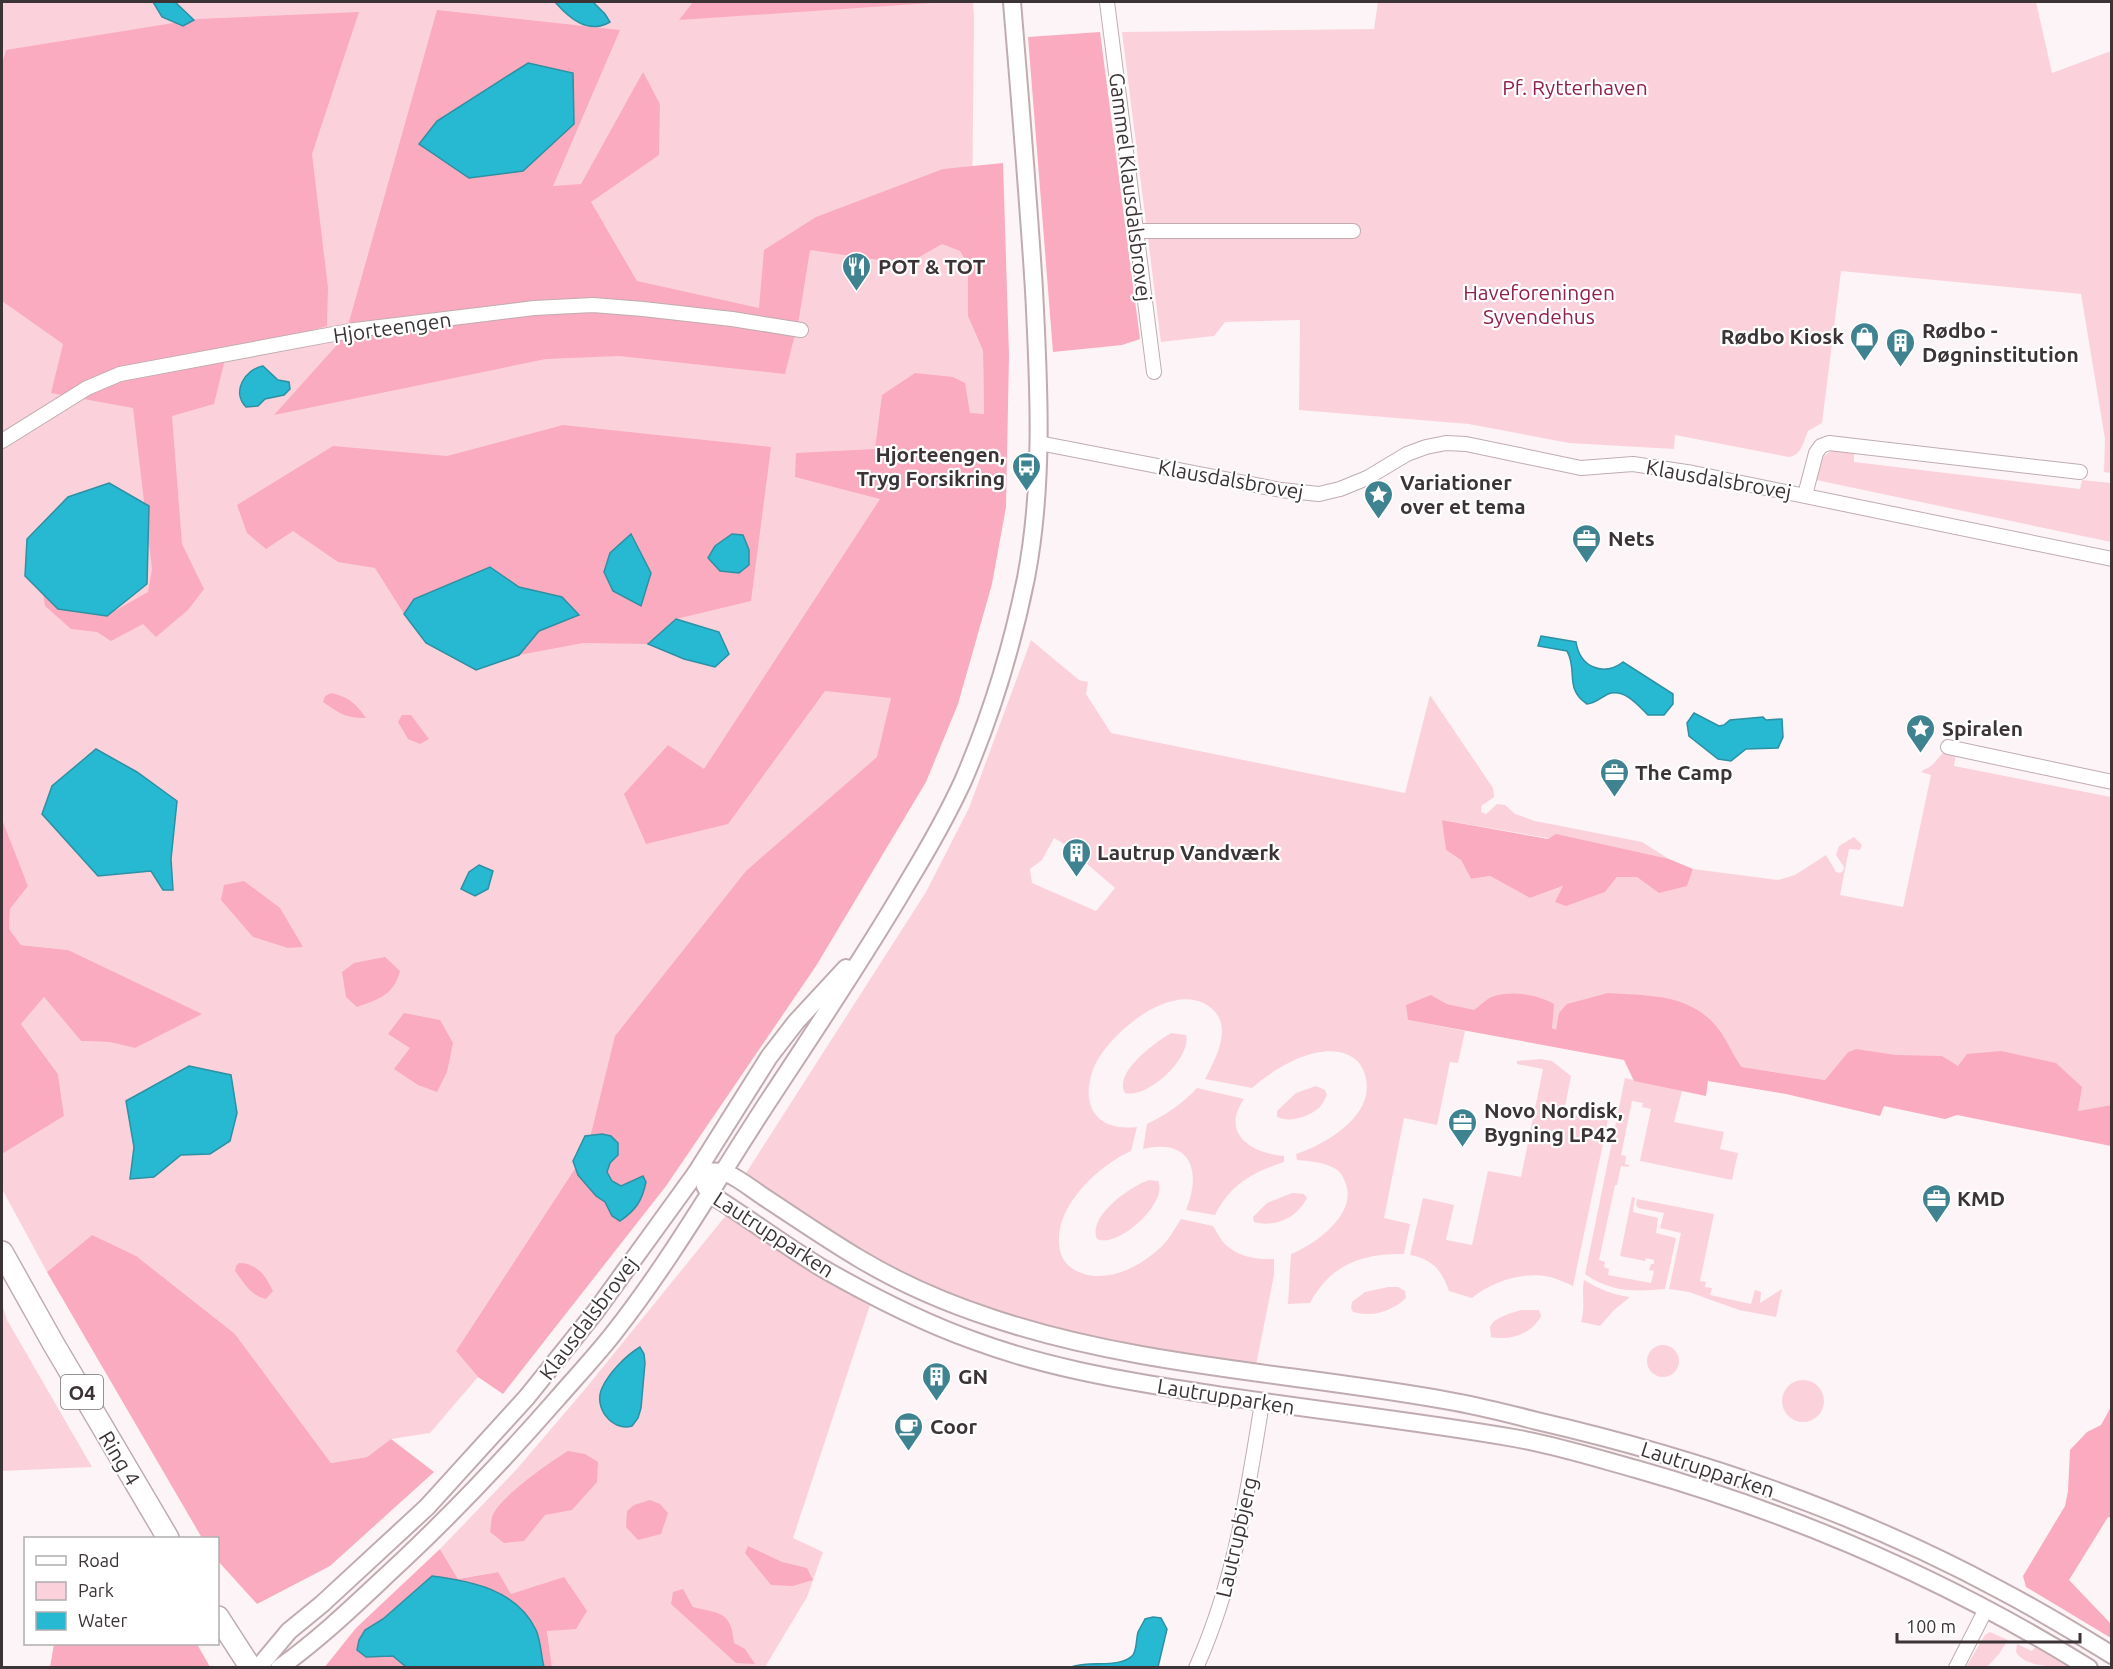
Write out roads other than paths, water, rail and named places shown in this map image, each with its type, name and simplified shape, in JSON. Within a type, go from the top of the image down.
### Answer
[{"type":"main road","name":"Ring 4","points":[[2,1252],[167,1537]]},
{"type":"main road","points":[[219,1619],[251,1668]]},
{"type":"street","name":"Klausdalsbrovej","points":[[279,1668],[340,1619],[442,1524],[612,1336],[662,1267],[877,935],[936,836],[962,784],[993,703],[1010,646],[1027,574],[1039,443],[1038,354],[1012,2]]},
{"type":"street","name":"Gammel Klausdalsbrovej","points":[[1107,2],[1154,372]]},
{"type":"street","points":[[1136,231],[1353,231]]},
{"type":"street","name":"Hjorteengen","points":[[2,441],[87,388],[120,374],[355,330],[534,308],[593,305],[721,318],[801,330]]},
{"type":"street","name":"Klausdalsbrovej","points":[[1039,443],[1302,493],[1319,494],[1340,489],[1367,478],[1407,454],[1426,447],[1446,443],[1466,444],[1581,468],[1633,464],[1693,473],[2112,560]]},
{"type":"street","name":"Klausdalsbrovej","points":[[1805,495],[1816,453],[1821,446],[1829,443],[2080,472]]},
{"type":"street","points":[[1948,747],[2112,782]]},
{"type":"street","name":"Klausdalsbrovej","points":[[258,1668],[289,1631],[322,1604],[427,1507],[527,1397],[596,1311],[696,1173],[769,1057],[796,1022],[877,935]]},
{"type":"street","name":"Lautrupparken","points":[[696,1173],[724,1172],[860,1259],[896,1279],[950,1304],[1012,1325],[1105,1348],[1460,1403],[1596,1434],[1750,1481],[1912,1547],[1997,1588],[2112,1654]]},
{"type":"street","name":"Lautrupparken","points":[[696,1173],[710,1194],[819,1266],[925,1323],[968,1339],[1027,1358],[1118,1380],[1262,1403],[1393,1419],[1516,1438],[1678,1481],[1726,1496],[1854,1545],[1986,1609],[2089,1668]]},
{"type":"street","points":[[1262,1403],[1267,1374]]},
{"type":"street","name":"Lautrupbjerg","points":[[1196,1668],[1218,1613],[1234,1558],[1262,1403]]},
{"type":"street","points":[[1956,1668],[1997,1588]]},
{"type":"water","points":[[153,2],[175,2],[194,20],[183,26],[162,17]]},
{"type":"water","points":[[555,2],[593,2],[610,22],[602,26],[587,26],[566,14]]},
{"type":"water","points":[[528,63],[573,73],[574,124],[523,171],[469,178],[419,144],[437,121]]},
{"type":"water","points":[[263,366],[278,380],[289,382],[290,389],[284,395],[265,399],[258,406],[246,407],[240,395],[242,382],[256,368]]},
{"type":"water","points":[[109,483],[149,506],[147,584],[107,616],[58,609],[25,576],[27,539],[68,497]]},
{"type":"water","points":[[631,534],[651,573],[641,606],[613,591],[604,572],[610,553]]},
{"type":"water","points":[[732,534],[743,535],[749,550],[749,565],[739,573],[720,571],[708,558],[715,546]]},
{"type":"water","points":[[490,567],[519,587],[562,597],[579,615],[539,631],[519,655],[476,670],[426,643],[404,614],[414,599]]},
{"type":"water","points":[[676,619],[719,632],[729,654],[715,667],[684,659],[648,644]]},
{"type":"water","points":[[1541,636],[1576,642],[1582,658],[1600,669],[1608,669],[1623,662],[1673,694],[1673,704],[1664,715],[1648,715],[1630,698],[1614,693],[1587,704],[1580,698],[1573,686],[1572,665],[1567,651],[1538,646]]},
{"type":"water","points":[[1694,713],[1719,726],[1730,720],[1763,717],[1766,720],[1782,719],[1783,737],[1778,748],[1746,749],[1731,761],[1718,759],[1689,736],[1687,723]]},
{"type":"water","points":[[96,749],[137,772],[177,801],[171,859],[173,890],[163,890],[151,871],[98,876],[42,814],[52,786]]},
{"type":"water","points":[[479,865],[493,871],[488,889],[475,896],[461,889],[469,872]]},
{"type":"water","points":[[189,1066],[231,1075],[237,1113],[230,1141],[210,1154],[181,1155],[154,1177],[130,1179],[134,1147],[126,1101]]},
{"type":"water","points":[[602,1134],[611,1136],[618,1143],[618,1155],[610,1163],[607,1172],[612,1181],[621,1186],[643,1176],[646,1182],[638,1204],[620,1221],[612,1216],[605,1202],[596,1196],[578,1175],[573,1161],[585,1136]]},
{"type":"water","points":[[640,1347],[645,1363],[641,1408],[632,1426],[625,1427],[611,1422],[606,1416],[600,1403],[600,1395],[605,1382],[618,1365]]},
{"type":"water","points":[[432,1576],[462,1581],[492,1590],[517,1605],[528,1616],[536,1630],[544,1667],[406,1667],[393,1656],[366,1657],[357,1650],[359,1640],[365,1630],[383,1619]]},
{"type":"water","points":[[1161,1618],[1167,1629],[1158,1667],[1071,1667],[1120,1662],[1127,1659],[1134,1653],[1138,1632],[1145,1619]]},
{"type":"place","name":"POT & TOT","points":[[857,292]]},
{"type":"place","name":"Rødbo Kiosk","points":[[1865,362]]},
{"type":"place","name":"Rødbo - Døgninstitution","points":[[1901,368]]},
{"type":"place","name":"Hjorteengen, Tryg Forsikring","points":[[1026,492]]},
{"type":"place","name":"Variationer over et tema","points":[[1379,520]]},
{"type":"place","name":"Nets","points":[[1587,564]]},
{"type":"place","name":"Spiralen","points":[[1921,754]]},
{"type":"place","name":"The Camp","points":[[1614,798]]},
{"type":"place","name":"Lautrup Vandværk","points":[[1076,878]]},
{"type":"place","name":"Novo Nordisk, Bygning LP42","points":[[1463,1148]]},
{"type":"place","name":"KMD","points":[[1936,1224]]},
{"type":"place","name":"GN","points":[[937,1402]]},
{"type":"place","name":"Coor","points":[[909,1452]]},
{"type":"park label","name":"Pf. Rytterhaven","points":[[1575,87]]},
{"type":"park label","name":"Haveforeningen Syvendehus","points":[[1539,304]]}]
